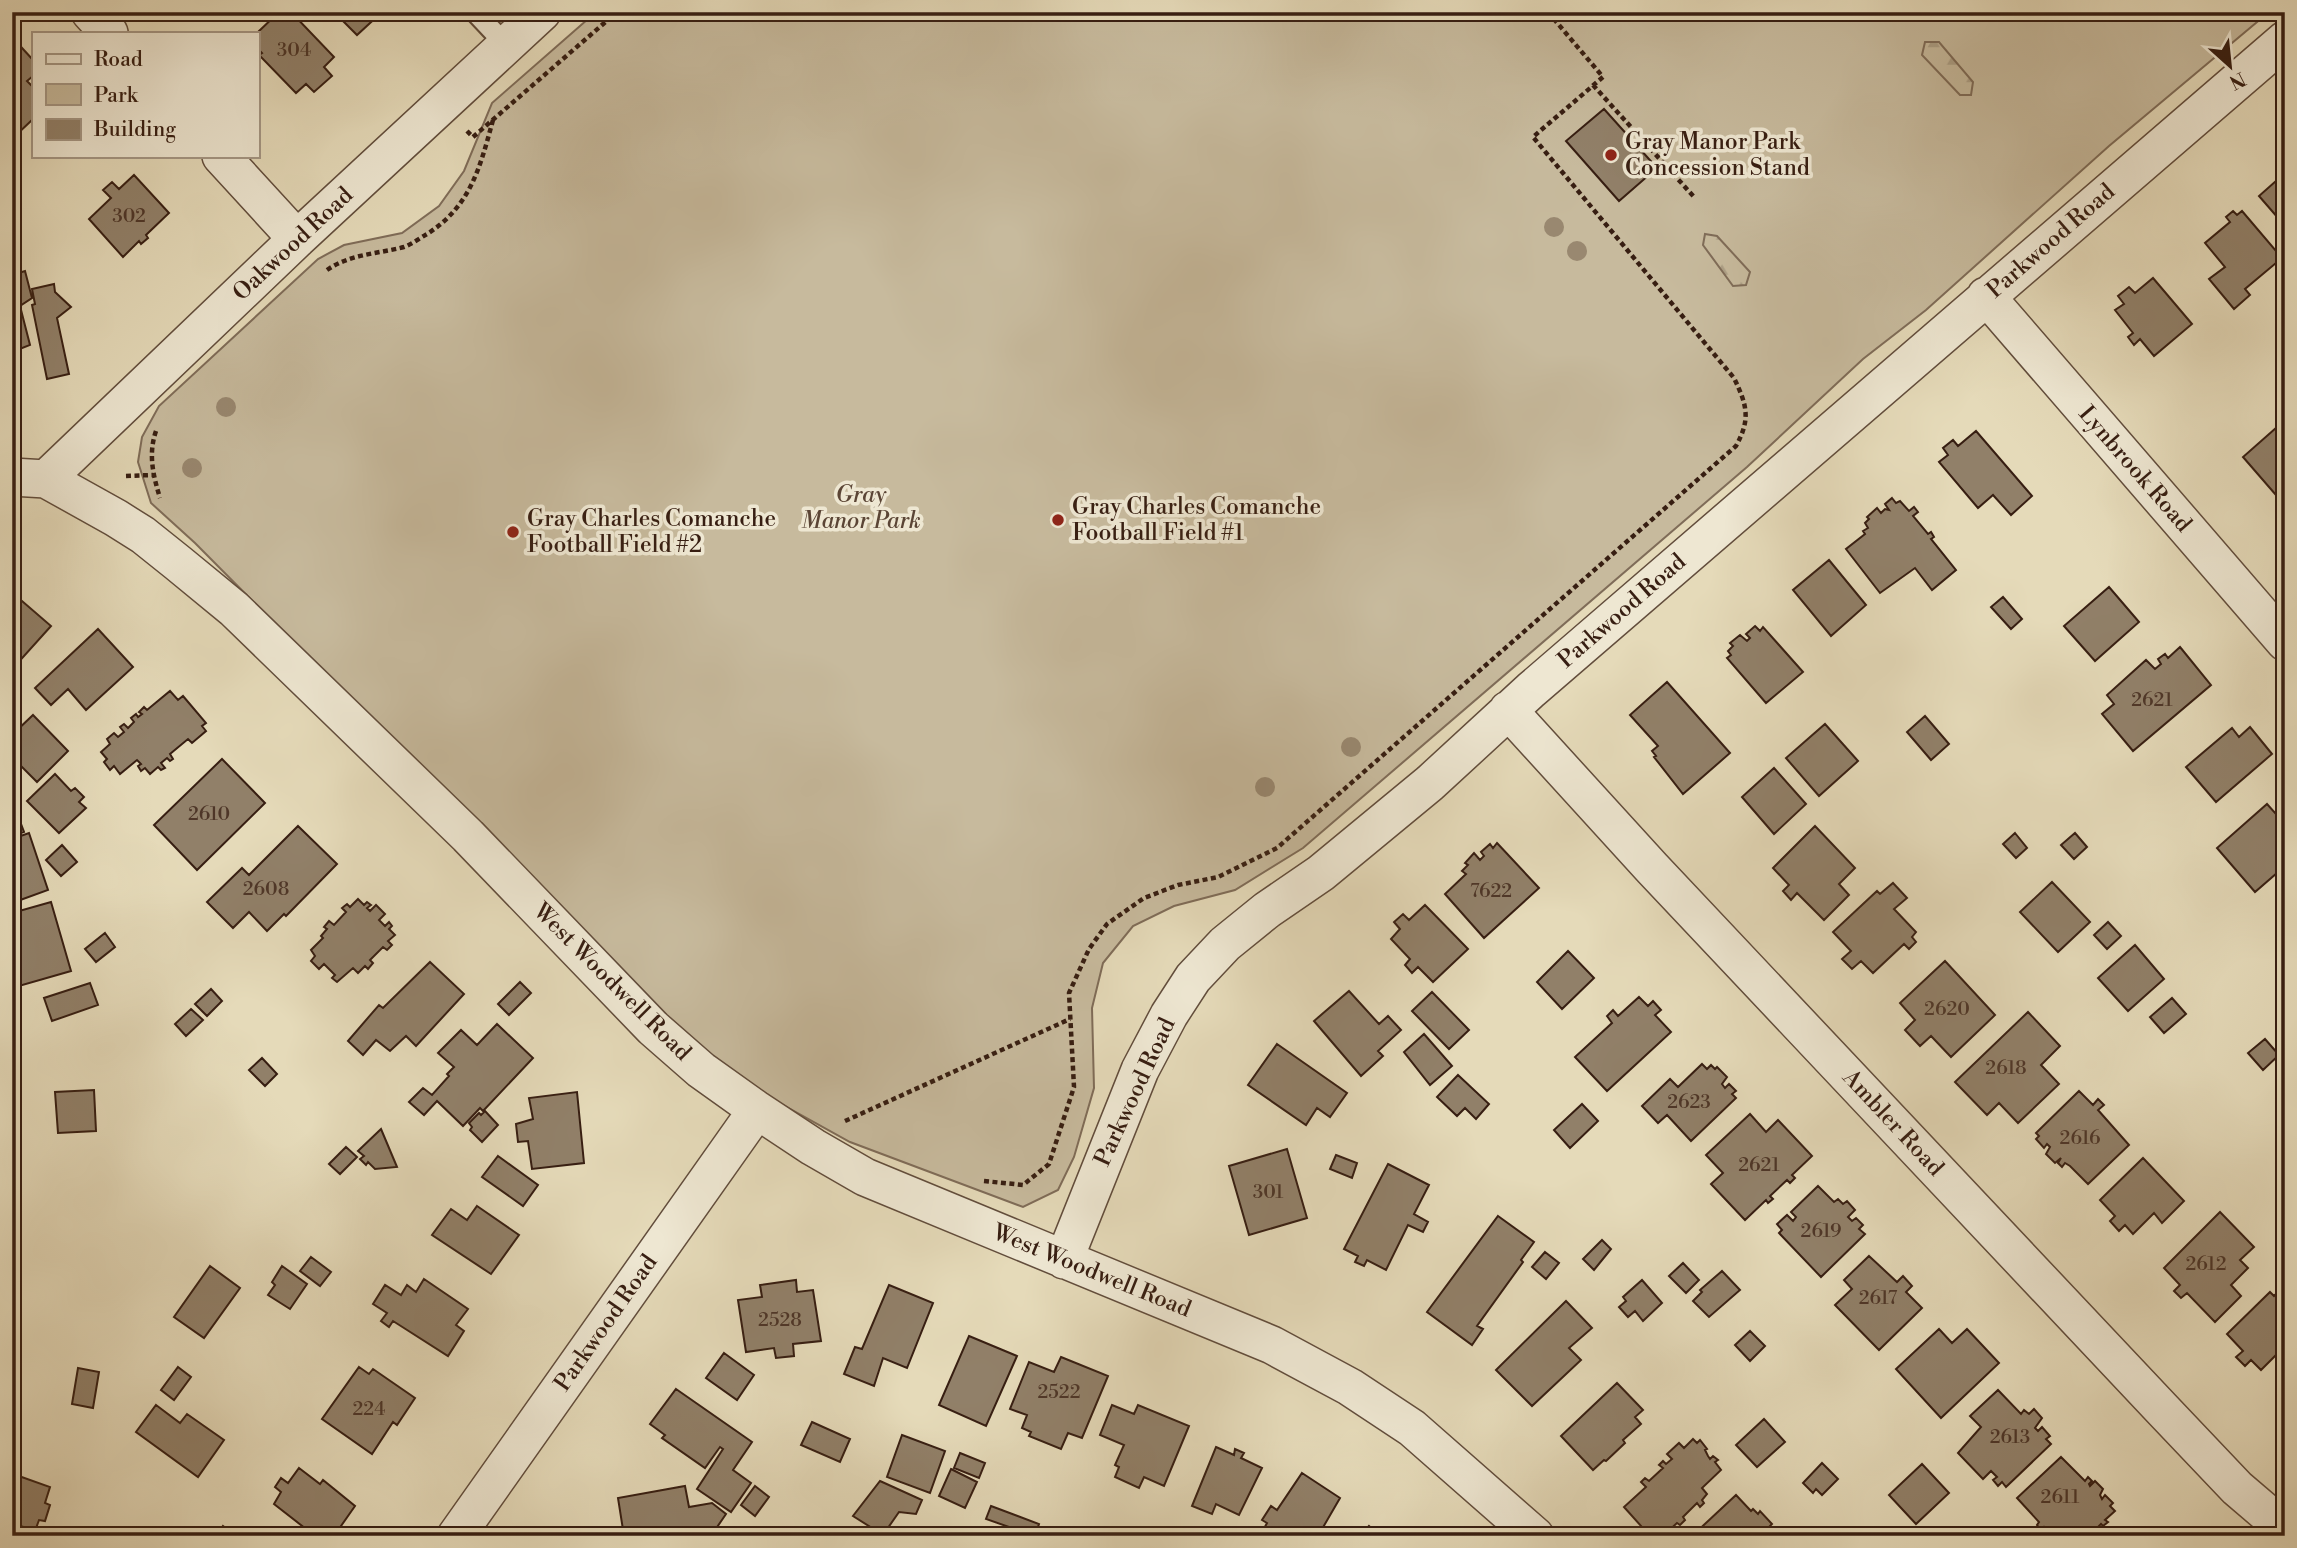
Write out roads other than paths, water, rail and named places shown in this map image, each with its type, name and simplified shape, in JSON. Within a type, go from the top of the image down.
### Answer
[{"type":"street","points":[[90,12],[109,32]]},
{"type":"street","name":"Oakwood Road","points":[[29,478],[297,239],[542,12]]},
{"type":"street","name":"Parkwood Road","points":[[1065,1260],[1140,1070],[1169,1015],[1193,978],[1236,935],[1321,873],[1430,783],[1508,710],[2285,40]]},
{"type":"street","points":[[223,158],[297,239]]},
{"type":"street","name":"Lynbrook Road","points":[[1986,296],[2285,642]]},
{"type":"street","name":"West Woodwell Road","points":[[29,478],[143,535],[233,610],[468,836],[653,1028],[701,1070],[757,1110],[865,1177],[1272,1345],[1350,1387],[1412,1428],[1535,1536]]},
{"type":"street","name":"Ambler Road","points":[[1508,710],[1652,868],[2218,1468],[2285,1529]]},
{"type":"street","name":"Parkwood Road","points":[[456,1536],[757,1110]]},
{"type":"lane","points":[[475,12],[507,46]]},
{"type":"place","name":"Gray Manor Park Concession Stand","points":[[1611,155]]},
{"type":"place","name":"Gray Charles Comanche Football Field #1","points":[[1058,520]]},
{"type":"place","name":"Gray Charles Comanche Football Field #2","points":[[513,532]]},
{"type":"park label","name":"Gray Manor Park","points":[[861,508]]}]
